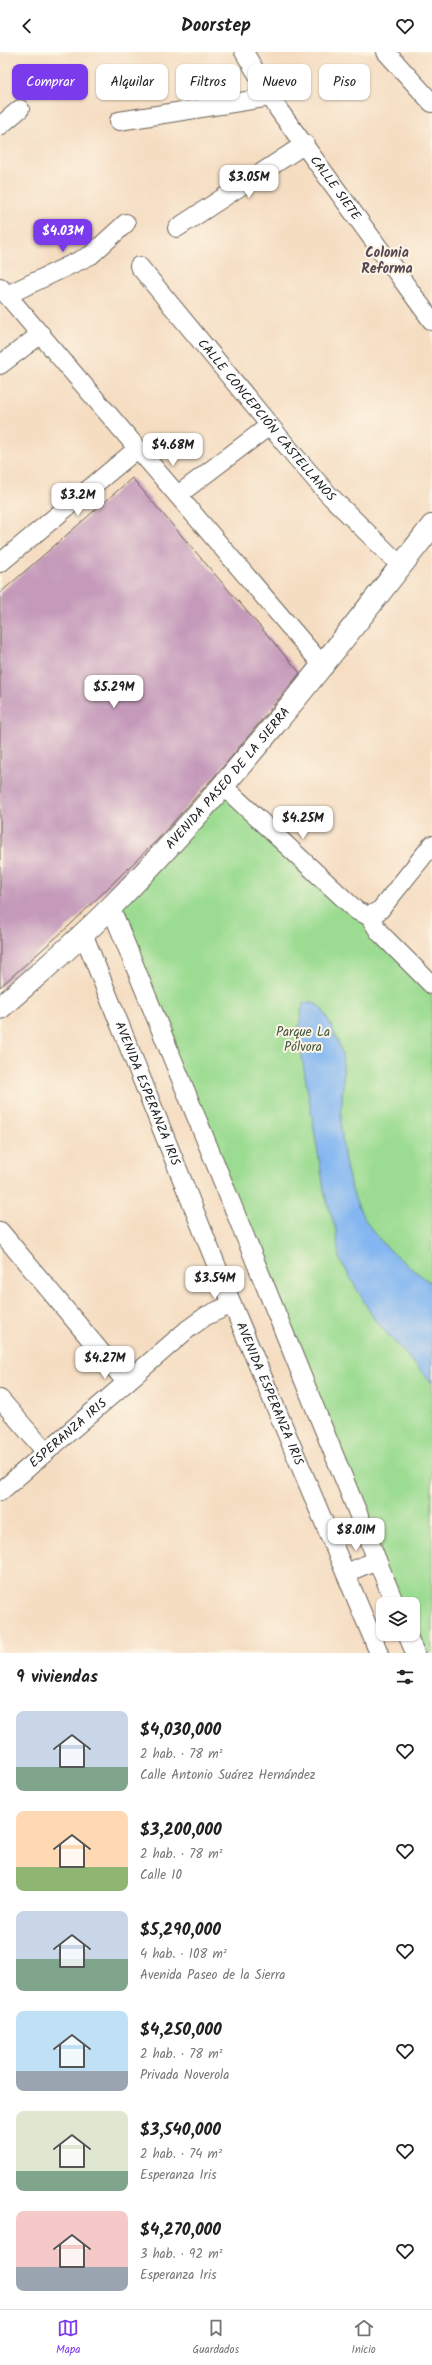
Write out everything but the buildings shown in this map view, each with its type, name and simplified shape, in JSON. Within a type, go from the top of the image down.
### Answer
[{"type":"main road","name":"AVENIDA PASEO DE LA SIERRA","points":[[0,1008],[111,908],[223,786],[324,667],[432,526]]},
{"type":"street","name":"CALLE SIETE","points":[[244,52],[251,64]]},
{"type":"street","points":[[386,52],[432,103]]},
{"type":"street","points":[[119,121],[252,100]]},
{"type":"street","name":"CALLE SIETE","points":[[273,100],[432,321]]},
{"type":"street","points":[[0,126],[20,108]]},
{"type":"street","points":[[177,228],[305,144]]},
{"type":"street","points":[[126,223],[91,255],[4,291],[324,667]]},
{"type":"street","name":"CALLE CONCEPCIÓN CASTELLANOS","points":[[139,266],[268,426],[328,494],[401,566]]},
{"type":"street","points":[[0,365],[41,334]]},
{"type":"street","points":[[178,495],[268,426]]},
{"type":"street","points":[[0,563],[137,449]]},
{"type":"street","points":[[223,786],[357,911],[369,916],[380,933],[432,984]]},
{"type":"street","points":[[369,916],[380,910],[432,845]]},
{"type":"street","points":[[111,908],[392,1597]]},
{"type":"street","name":"AVENIDA ESPERANZA IRIS","points":[[83,933],[232,1304],[379,1653]]},
{"type":"street","points":[[0,1231],[126,1382]]},
{"type":"street","name":"ESPERANZA IRIS","points":[[0,1492],[45,1451],[200,1319],[232,1304]]},
{"type":"street","points":[[0,1399],[45,1451]]},
{"type":"street","points":[[346,1573],[377,1560]]},
{"type":"street","points":[[410,1641],[415,1653]]},
{"type":"green space","name":"Parque La Pólvora","points":[[223,786],[432,986],[432,1653],[415,1653],[415,1641],[420,1641],[420,1597],[392,1597],[111,908]]},
{"type":"water","points":[[312,1001],[321,1008],[325,1014],[341,1050],[343,1071],[341,1119],[342,1138],[347,1172],[358,1206],[364,1218],[380,1240],[400,1259],[432,1284],[432,1383],[374,1319],[339,1258],[336,1230],[325,1195],[301,1051],[299,1026],[303,1004]]},
{"type":"district","name":"Colonia Reforma","points":[[387,262]]}]
